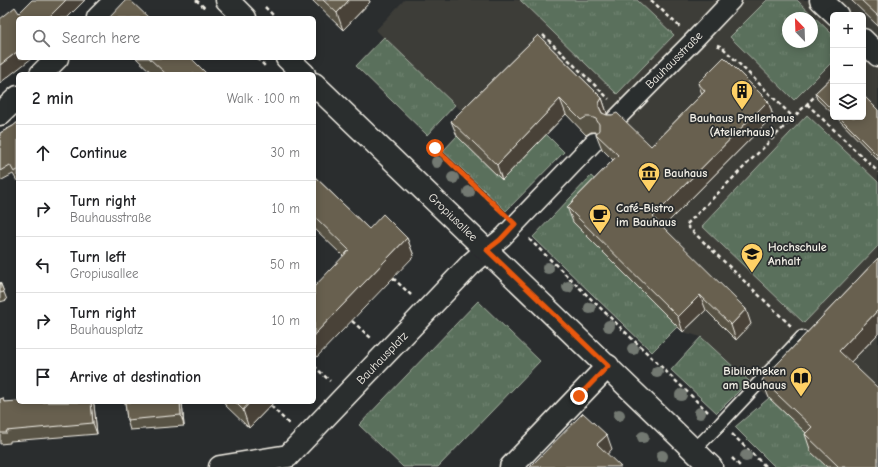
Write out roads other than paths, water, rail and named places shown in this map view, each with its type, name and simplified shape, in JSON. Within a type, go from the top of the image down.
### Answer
[{"type":"street","points":[[100,16],[116,0]]},
{"type":"street","points":[[226,0],[243,16]]},
{"type":"street","name":"Bauhausstraße","points":[[618,116],[732,0]]},
{"type":"street","points":[[821,0],[834,12]]},
{"type":"street","points":[[866,43],[878,55]]},
{"type":"street","points":[[43,72],[55,60]]},
{"type":"street","points":[[289,60],[302,72]]},
{"type":"street","name":"Gropiusallee","points":[[316,86],[711,467]]},
{"type":"street","points":[[0,114],[16,99]]},
{"type":"street","points":[[487,250],[500,240],[594,142]]},
{"type":"street","name":"Bauhausplatz","points":[[294,461],[471,264],[487,250]]},
{"type":"street","points":[[511,467],[608,366]]},
{"type":"street","points":[[220,467],[294,461]]},
{"type":"lane","points":[[694,450],[802,336]]},
{"type":"place","name":"Bauhaus Prellerhaus (Atelierhaus)","points":[[742,110]]},
{"type":"place","name":"Bauhaus","points":[[649,192]]},
{"type":"place","name":"Café-Bistro im Bauhaus","points":[[600,234]]},
{"type":"place","name":"Hochschule Anhalt","points":[[752,274]]},
{"type":"place","name":"Bibliotheken am Bauhaus","points":[[801,398]]}]
